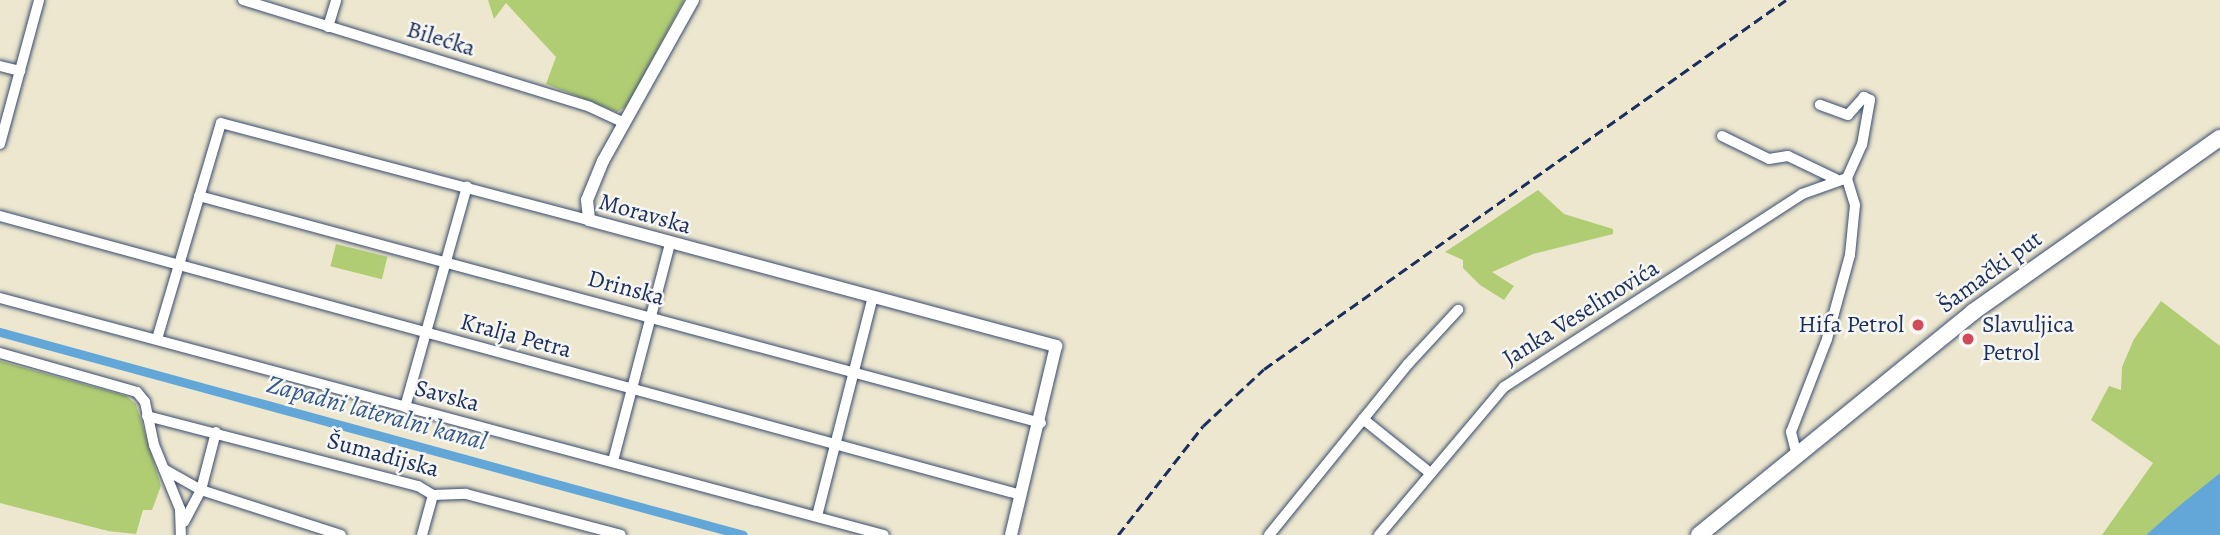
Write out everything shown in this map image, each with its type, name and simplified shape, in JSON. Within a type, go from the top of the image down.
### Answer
[{"type":"main road","name":"Šamački put","points":[[1699,535],[1796,452],[1973,312],[2220,138]]},
{"type":"street","points":[[0,140],[39,0]]},
{"type":"street","name":"Bilećka","points":[[243,0],[590,107],[624,123]]},
{"type":"street","points":[[328,27],[336,0]]},
{"type":"street","points":[[589,220],[590,190],[693,0]]},
{"type":"street","points":[[0,66],[20,71]]},
{"type":"street","points":[[1819,105],[1848,115],[1864,97],[1870,100],[1862,145],[1842,179]]},
{"type":"street","name":"Moravska","points":[[199,195],[218,125],[228,123],[1049,342],[1058,351],[1041,423]]},
{"type":"street","points":[[1722,136],[1769,159],[1788,156],[1842,179],[1856,205],[1850,255],[1827,339],[1791,432],[1796,452]]},
{"type":"street","name":"Janka Veselinovića","points":[[1379,535],[1429,472],[1504,387],[1802,194],[1842,179]]},
{"type":"street","points":[[405,407],[467,187]]},
{"type":"street","points":[[157,339],[199,195]]},
{"type":"street","name":"Drinska","points":[[199,195],[854,370],[1041,423]]},
{"type":"street","name":"Kralja Petra","points":[[0,216],[1021,495]]},
{"type":"street","points":[[612,461],[670,243]]},
{"type":"street","points":[[817,516],[873,297]]},
{"type":"street","name":"Savska","points":[[0,298],[884,535]]},
{"type":"street","points":[[1269,535],[1363,419],[1458,310]]},
{"type":"street","points":[[0,353],[137,392],[184,522]]},
{"type":"street","name":"Šumadijska","points":[[147,416],[418,486],[433,495],[466,494],[621,535]]},
{"type":"street","points":[[1363,419],[1429,472]]},
{"type":"street","points":[[1011,535],[1041,423]]},
{"type":"street","points":[[181,535],[184,522],[201,490],[216,432]]},
{"type":"street","points":[[164,469],[201,490],[341,535]]},
{"type":"street","points":[[422,535],[433,495]]},
{"type":"green space","points":[[488,0],[684,0],[627,106],[617,112],[546,84],[556,57],[506,3],[494,19]]},
{"type":"green space","points":[[1538,190],[1564,214],[1613,229],[1613,234],[1533,254],[1492,272],[1514,286],[1504,300],[1480,285],[1463,268],[1463,260],[1445,252]]},
{"type":"green space","points":[[336,244],[387,257],[382,279],[330,266]]},
{"type":"green space","points":[[2161,301],[2220,346],[2220,473],[2146,535],[2102,535],[2153,463],[2091,420],[2109,386],[2121,390],[2122,367],[2134,339]]},
{"type":"green space","points":[[0,361],[126,396],[136,404],[161,486],[152,510],[143,510],[136,534],[108,531],[0,503]]},
{"type":"water","points":[[2220,473],[2220,535],[2146,535],[2179,506]]},
{"type":"waterway","name":"Zapadni lateralni kanal","points":[[0,332],[743,535]]},
{"type":"railway","points":[[1118,535],[1203,426],[1264,369],[1786,0]]},
{"type":"place","name":"Hifa Petrol","points":[[1918,325]]},
{"type":"place","name":"Slavuljica Petrol","points":[[1968,339]]}]
